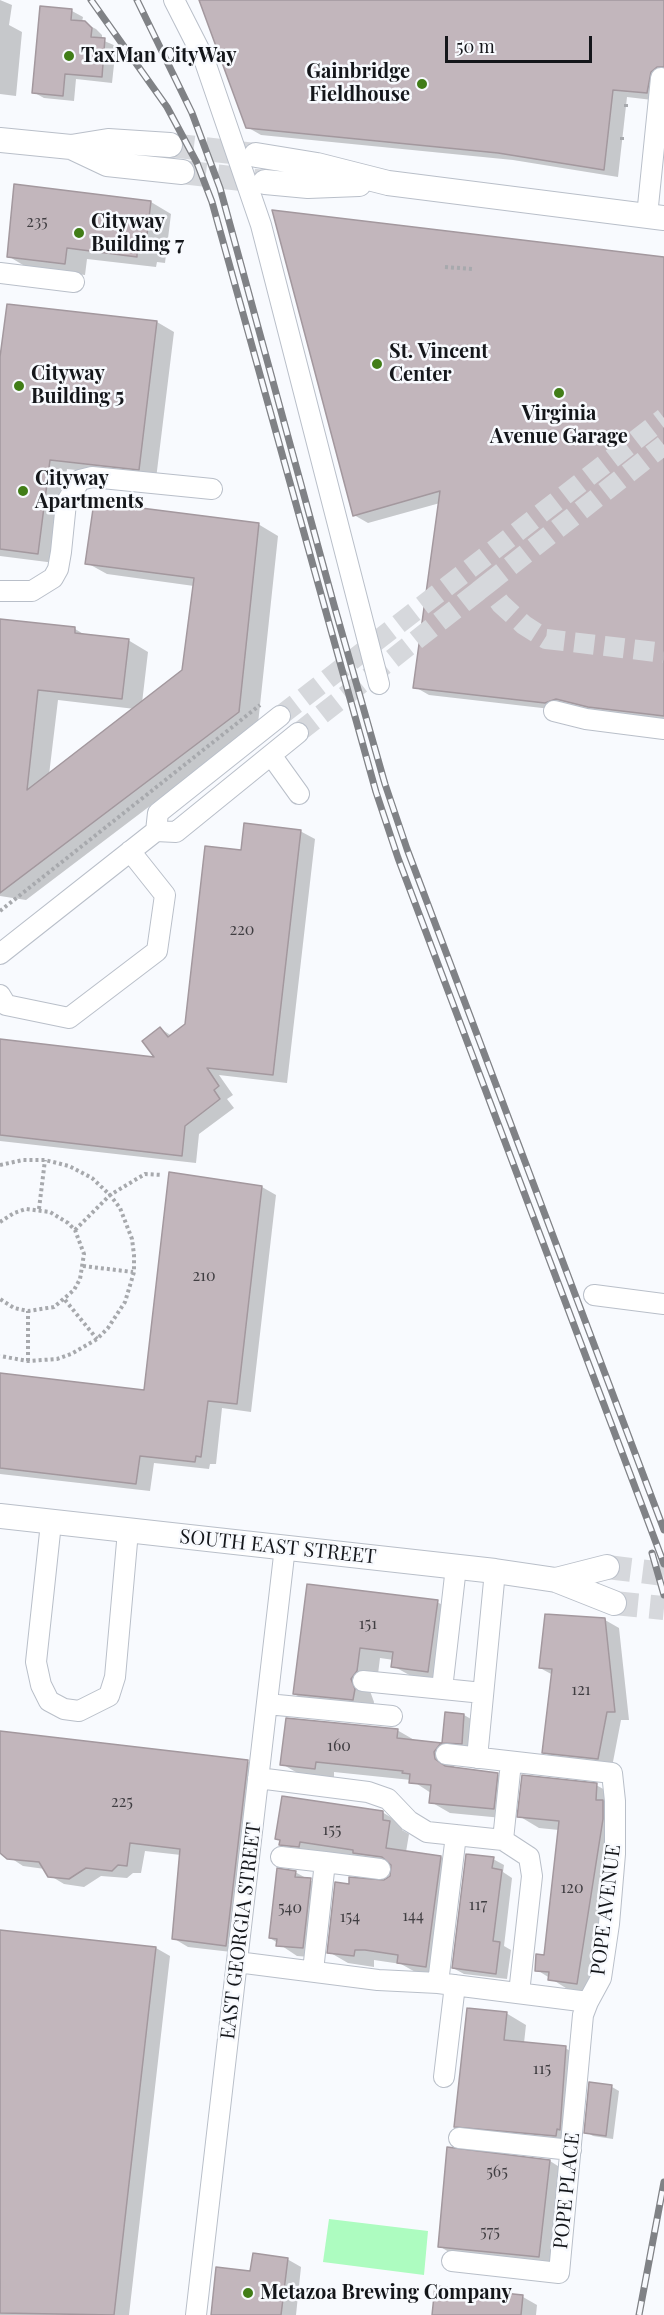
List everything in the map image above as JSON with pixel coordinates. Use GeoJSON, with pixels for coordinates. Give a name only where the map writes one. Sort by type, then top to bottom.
{"type":"FeatureCollection","features":[{"type":"Feature","properties":{"kind":"main road"},"geometry":{"type":"LineString","coordinates":[[0,140],[71,147],[108,141],[170,145]]}},
{"type":"Feature","properties":{"kind":"main road"},"geometry":{"type":"LineString","coordinates":[[71,147],[107,164],[182,172]]}},
{"type":"Feature","properties":{"kind":"main road"},"geometry":{"type":"LineString","coordinates":[[256,155],[388,183],[593,209],[658,221]]}},
{"type":"Feature","properties":{"kind":"main road"},"geometry":{"type":"LineString","coordinates":[[265,182],[308,186],[388,183]]}},
{"type":"Feature","properties":{"kind":"main road","name":"SOUTH EAST STREET"},"geometry":{"type":"LineString","coordinates":[[0,1516],[495,1571],[556,1580],[614,1602]]}},
{"type":"Feature","properties":{"kind":"main road","name":"SOUTH EAST STREET"},"geometry":{"type":"LineString","coordinates":[[556,1580],[607,1567]]}},
{"type":"Feature","properties":{"kind":"street"},"geometry":{"type":"LineString","coordinates":[[174,0],[204,59],[261,225],[379,684]]}},
{"type":"Feature","properties":{"kind":"street"},"geometry":{"type":"LineString","coordinates":[[658,221],[661,78]]}},
{"type":"Feature","properties":{"kind":"street"},"geometry":{"type":"LineString","coordinates":[[0,273],[74,282]]}},
{"type":"Feature","properties":{"kind":"street"},"geometry":{"type":"LineString","coordinates":[[0,591],[32,591],[53,578],[62,552],[66,503],[80,480],[92,477],[212,489]]}},
{"type":"Feature","properties":{"kind":"street"},"geometry":{"type":"LineString","coordinates":[[554,711],[586,719],[664,729]]}},
{"type":"Feature","properties":{"kind":"street"},"geometry":{"type":"LineString","coordinates":[[156,831],[158,813],[280,716]]}},
{"type":"Feature","properties":{"kind":"street"},"geometry":{"type":"LineString","coordinates":[[0,954],[156,831],[176,832],[298,733]]}},
{"type":"Feature","properties":{"kind":"street"},"geometry":{"type":"LineString","coordinates":[[271,755],[298,794]]}},
{"type":"Feature","properties":{"kind":"street"},"geometry":{"type":"LineString","coordinates":[[0,995],[6,1005],[69,1018],[157,951],[165,896],[130,851]]}},
{"type":"Feature","properties":{"kind":"street"},"geometry":{"type":"LineString","coordinates":[[594,1295],[664,1304]]}},
{"type":"Feature","properties":{"kind":"street"},"geometry":{"type":"LineString","coordinates":[[51,1523],[36,1662],[41,1685],[49,1701],[64,1709],[79,1711],[109,1696],[115,1677],[128,1531]]}},
{"type":"Feature","properties":{"kind":"street","name":"EAST GEORGIA STREET"},"geometry":{"type":"LineString","coordinates":[[196,2315],[285,1547]]}},
{"type":"Feature","properties":{"kind":"street"},"geometry":{"type":"LineString","coordinates":[[442,1689],[456,1567]]}},
{"type":"Feature","properties":{"kind":"street"},"geometry":{"type":"LineString","coordinates":[[477,1758],[495,1571]]}},
{"type":"Feature","properties":{"kind":"street"},"geometry":{"type":"LineString","coordinates":[[363,1682],[483,1692]]}},
{"type":"Feature","properties":{"kind":"street"},"geometry":{"type":"LineString","coordinates":[[267,1704],[392,1716]]}},
{"type":"Feature","properties":{"kind":"street","name":"POPE AVENUE"},"geometry":{"type":"LineString","coordinates":[[237,1962],[378,1980],[446,1984],[588,2002],[601,1978],[609,1924],[615,1854],[615,1801],[612,1773],[446,1754]]}},
{"type":"Feature","properties":{"kind":"street"},"geometry":{"type":"LineString","coordinates":[[503,1840],[511,1762]]}},
{"type":"Feature","properties":{"kind":"street"},"geometry":{"type":"LineString","coordinates":[[258,1778],[368,1792],[388,1799],[409,1821],[427,1832],[503,1840],[529,1857],[532,1876],[519,1993]]}},
{"type":"Feature","properties":{"kind":"street"},"geometry":{"type":"LineString","coordinates":[[444,2077],[446,1984],[456,1835]]}},
{"type":"Feature","properties":{"kind":"street"},"geometry":{"type":"LineString","coordinates":[[281,1857],[380,1869]]}},
{"type":"Feature","properties":{"kind":"street"},"geometry":{"type":"LineString","coordinates":[[313,1971],[325,1862]]}},
{"type":"Feature","properties":{"kind":"street","name":"POPE PLACE"},"geometry":{"type":"LineString","coordinates":[[452,2261],[559,2273],[583,2015],[588,2002]]}},
{"type":"Feature","properties":{"kind":"street"},"geometry":{"type":"LineString","coordinates":[[459,2139],[571,2150]]}},
{"type":"Feature","properties":{"kind":"path"},"geometry":{"type":"LineString","coordinates":[[445,267],[473,269]]}},
{"type":"Feature","properties":{"kind":"path"},"geometry":{"type":"LineString","coordinates":[[0,911],[266,701]]}},
{"type":"Feature","properties":{"kind":"path"},"geometry":{"type":"LineString","coordinates":[[0,1165],[23,1160],[45,1160],[81,1171],[110,1195],[120,1208],[132,1239],[134,1272],[118,1316],[97,1339],[84,1348],[57,1359],[27,1362],[0,1356]]}},
{"type":"Feature","properties":{"kind":"path"},"geometry":{"type":"LineString","coordinates":[[39,1209],[45,1160]]}},
{"type":"Feature","properties":{"kind":"path"},"geometry":{"type":"LineString","coordinates":[[75,1230],[110,1195],[145,1174],[162,1175]]}},
{"type":"Feature","properties":{"kind":"path"},"geometry":{"type":"LineString","coordinates":[[0,1299],[14,1308],[28,1311],[41,1311],[65,1300],[80,1279],[84,1254],[75,1230],[59,1216],[39,1209],[14,1213],[1,1219]]}},
{"type":"Feature","properties":{"kind":"path"},"geometry":{"type":"LineString","coordinates":[[83,1266],[134,1272]]}},
{"type":"Feature","properties":{"kind":"path"},"geometry":{"type":"LineString","coordinates":[[65,1300],[97,1339]]}},
{"type":"Feature","properties":{"kind":"path"},"geometry":{"type":"LineString","coordinates":[[27,1362],[28,1311]]}},
{"type":"Feature","properties":{"kind":"green space"},"geometry":{"type":"Polygon","coordinates":[[[329,2219],[428,2231],[424,2275],[323,2262],[329,2219]]]}},
{"type":"Feature","properties":{"kind":"building","name":"Gainbridge Fieldhouse"},"geometry":{"type":"Polygon","coordinates":[[[199,0],[664,0],[664,67],[657,67],[651,72],[647,93],[613,90],[604,170],[498,153],[246,128],[199,0]]]}},
{"type":"Feature","properties":{"kind":"building","name":"TaxMan CityWay"},"geometry":{"type":"Polygon","coordinates":[[[40,6],[72,9],[71,20],[85,21],[92,28],[91,37],[105,38],[102,77],[65,74],[63,96],[32,93],[40,6]]]}},
{"type":"Feature","properties":{"kind":"building","name":"Cityway Building 7"},"geometry":{"type":"Polygon","coordinates":[[[14,184],[151,201],[145,252],[137,251],[137,257],[67,248],[65,264],[7,257],[14,184]]]}},
{"type":"Feature","properties":{"kind":"building","name":"Virginia Avenue Garage"},"geometry":{"type":"Polygon","coordinates":[[[272,210],[664,257],[664,716],[588,707],[556,699],[545,703],[413,688],[440,491],[353,516],[272,210]]]}},
{"type":"Feature","properties":{"kind":"building"},"geometry":{"type":"Polygon","coordinates":[[[7,304],[157,321],[139,470],[50,460],[38,554],[0,549],[0,357],[7,304]]]}},
{"type":"Feature","properties":{"kind":"building"},"geometry":{"type":"Polygon","coordinates":[[[94,502],[259,523],[239,712],[0,893],[0,619],[75,627],[75,633],[129,639],[122,699],[38,690],[27,790],[182,670],[194,578],[85,564],[94,502]]]}},
{"type":"Feature","properties":{"kind":"building"},"geometry":{"type":"Polygon","coordinates":[[[244,823],[301,830],[273,1075],[207,1068],[219,1086],[214,1090],[220,1099],[185,1126],[182,1156],[0,1135],[0,1039],[154,1057],[142,1041],[160,1027],[168,1037],[185,1024],[205,846],[241,850],[244,823]]]}},
{"type":"Feature","properties":{"kind":"building"},"geometry":{"type":"Polygon","coordinates":[[[169,1172],[262,1186],[237,1404],[208,1401],[201,1457],[196,1456],[195,1462],[140,1456],[136,1484],[0,1468],[0,1373],[144,1390],[169,1172]]]}},
{"type":"Feature","properties":{"kind":"building"},"geometry":{"type":"Polygon","coordinates":[[[307,1584],[438,1600],[428,1672],[391,1667],[393,1652],[360,1648],[357,1671],[351,1679],[355,1689],[353,1700],[293,1694],[307,1584]]]}},
{"type":"Feature","properties":{"kind":"building"},"geometry":{"type":"Polygon","coordinates":[[[545,1614],[605,1618],[615,1712],[607,1712],[598,1759],[542,1753],[552,1669],[539,1668],[545,1614]]]}},
{"type":"Feature","properties":{"kind":"building"},"geometry":{"type":"Polygon","coordinates":[[[445,1712],[464,1714],[462,1744],[441,1743],[434,1752],[435,1759],[445,1766],[498,1773],[494,1809],[429,1803],[431,1785],[409,1783],[410,1774],[402,1773],[403,1771],[316,1762],[315,1769],[280,1765],[286,1718],[398,1729],[397,1738],[442,1743],[445,1712]]]}},
{"type":"Feature","properties":{"kind":"building"},"geometry":{"type":"Polygon","coordinates":[[[0,1731],[248,1760],[226,1946],[172,1939],[180,1849],[130,1843],[127,1866],[118,1865],[112,1871],[86,1868],[69,1879],[48,1877],[39,1862],[7,1859],[0,1853],[0,1731]]]}},
{"type":"Feature","properties":{"kind":"building"},"geometry":{"type":"Polygon","coordinates":[[[522,1775],[597,1783],[596,1800],[603,1800],[603,1819],[577,1984],[548,1980],[549,1972],[535,1971],[536,1954],[544,1955],[559,1821],[517,1817],[522,1775]]]}},
{"type":"Feature","properties":{"kind":"building"},"geometry":{"type":"Polygon","coordinates":[[[282,1796],[383,1811],[383,1820],[390,1821],[386,1848],[441,1856],[426,1967],[397,1963],[398,1955],[365,1950],[355,1950],[354,1956],[327,1953],[335,1882],[349,1884],[349,1877],[384,1880],[390,1876],[391,1865],[382,1857],[353,1853],[353,1850],[300,1842],[299,1847],[279,1845],[280,1840],[275,1839],[282,1796]]]}},
{"type":"Feature","properties":{"kind":"building"},"geometry":{"type":"Polygon","coordinates":[[[466,1854],[494,1857],[492,1868],[502,1870],[493,1941],[500,1942],[496,1974],[452,1968],[466,1854]]]}},
{"type":"Feature","properties":{"kind":"building"},"geometry":{"type":"Polygon","coordinates":[[[277,1868],[296,1871],[295,1877],[311,1878],[303,1948],[276,1946],[277,1939],[269,1938],[277,1868]]]}},
{"type":"Feature","properties":{"kind":"building"},"geometry":{"type":"Polygon","coordinates":[[[0,1930],[156,1947],[114,2315],[0,2313],[0,1930]]]}},
{"type":"Feature","properties":{"kind":"building"},"geometry":{"type":"Polygon","coordinates":[[[467,2008],[507,2012],[504,2040],[566,2046],[560,2130],[557,2129],[556,2136],[454,2127],[467,2008]]]}},
{"type":"Feature","properties":{"kind":"building"},"geometry":{"type":"Polygon","coordinates":[[[589,2082],[612,2085],[606,2136],[584,2133],[589,2082]]]}},
{"type":"Feature","properties":{"kind":"building"},"geometry":{"type":"Polygon","coordinates":[[[447,2147],[550,2160],[539,2257],[438,2247],[447,2147]]]}},
{"type":"Feature","properties":{"kind":"building","name":"Metazoa Brewing Company"},"geometry":{"type":"Polygon","coordinates":[[[253,2253],[288,2258],[281,2315],[211,2315],[216,2267],[250,2271],[253,2253]]]}},
{"type":"Feature","properties":{"kind":"building"},"geometry":{"type":"Polygon","coordinates":[[[435,2286],[523,2295],[521,2315],[432,2315],[435,2286]]]}},
{"type":"Feature","properties":{"kind":"tunnel"},"geometry":{"type":"LineString","coordinates":[[170,145],[256,155]]}},
{"type":"Feature","properties":{"kind":"tunnel"},"geometry":{"type":"LineString","coordinates":[[182,172],[265,182]]}},
{"type":"Feature","properties":{"kind":"tunnel"},"geometry":{"type":"LineString","coordinates":[[280,716],[664,418]]}},
{"type":"Feature","properties":{"kind":"tunnel"},"geometry":{"type":"LineString","coordinates":[[298,733],[664,445]]}},
{"type":"Feature","properties":{"kind":"tunnel"},"geometry":{"type":"LineString","coordinates":[[480,577],[501,604],[524,625],[546,639],[664,653]]}},
{"type":"Feature","properties":{"kind":"tunnel"},"geometry":{"type":"LineString","coordinates":[[607,1567],[664,1574]]}},
{"type":"Feature","properties":{"kind":"tunnel"},"geometry":{"type":"LineString","coordinates":[[614,1603],[664,1608]]}},
{"type":"Feature","properties":{"kind":"railway"},"geometry":{"type":"LineString","coordinates":[[91,0],[167,107],[197,163],[212,202],[376,792],[398,858],[664,1564]]}},
{"type":"Feature","properties":{"kind":"railway"},"geometry":{"type":"LineString","coordinates":[[137,0],[192,113],[220,188],[334,605],[385,784],[407,849],[664,1530]]}},
{"type":"Feature","properties":{"kind":"railway"},"geometry":{"type":"LineString","coordinates":[[652,1553],[664,1595]]}},
{"type":"Feature","properties":{"kind":"railway"},"geometry":{"type":"LineString","coordinates":[[639,2315],[664,2182]]}},
{"type":"Feature","properties":{"kind":"place","name":"TaxMan CityWay"},"geometry":{"type":"Point","coordinates":[69,56]}},
{"type":"Feature","properties":{"kind":"place","name":"Gainbridge Fieldhouse"},"geometry":{"type":"Point","coordinates":[422,84]}},
{"type":"Feature","properties":{"kind":"place","name":"Cityway Building 7"},"geometry":{"type":"Point","coordinates":[79,233]}},
{"type":"Feature","properties":{"kind":"place","name":"St. Vincent Center"},"geometry":{"type":"Point","coordinates":[377,364]}},
{"type":"Feature","properties":{"kind":"place","name":"Cityway Building 5"},"geometry":{"type":"Point","coordinates":[19,386]}},
{"type":"Feature","properties":{"kind":"place","name":"Virginia Avenue Garage"},"geometry":{"type":"Point","coordinates":[559,393]}},
{"type":"Feature","properties":{"kind":"place","name":"Cityway Apartments"},"geometry":{"type":"Point","coordinates":[23,491]}},
{"type":"Feature","properties":{"kind":"place","name":"Metazoa Brewing Company"},"geometry":{"type":"Point","coordinates":[248,2293]}}]}
